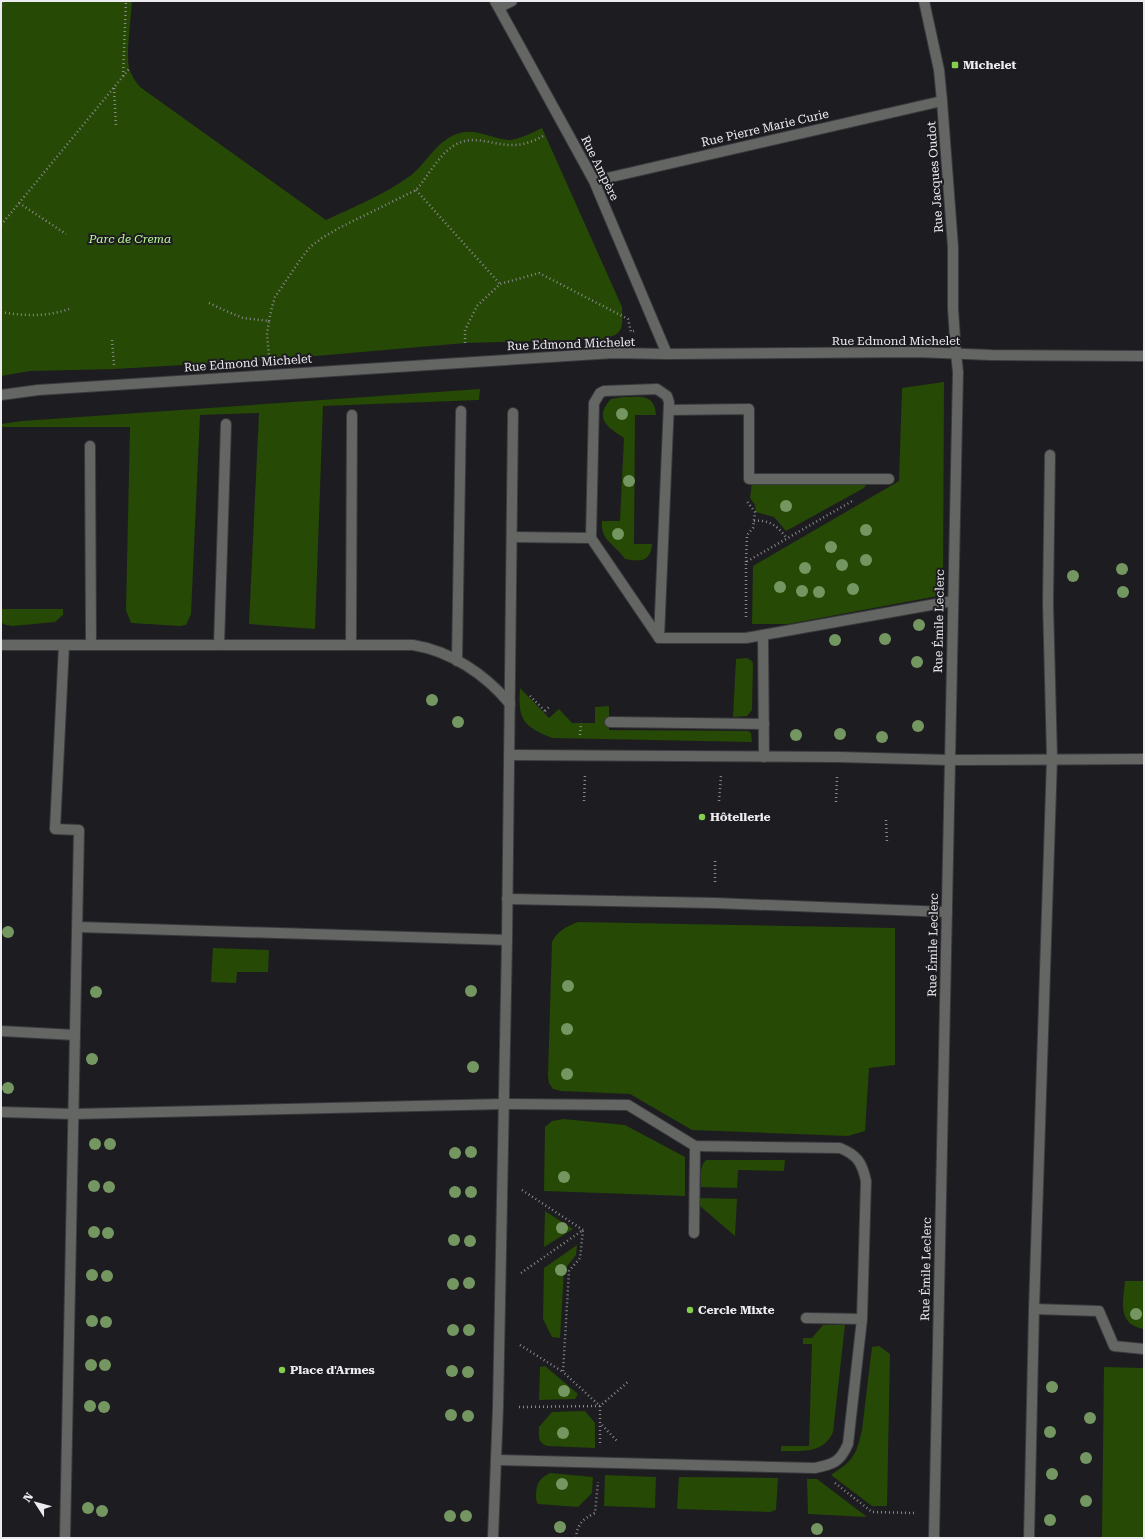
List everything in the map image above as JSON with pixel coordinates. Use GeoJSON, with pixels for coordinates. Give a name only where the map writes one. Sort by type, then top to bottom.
{"type":"FeatureCollection","features":[{"type":"Feature","properties":{"kind":"street"},"geometry":{"type":"LineString","coordinates":[[497,4],[512,1]]}},
{"type":"Feature","properties":{"kind":"street","name":"Rue Jacques Oudot"},"geometry":{"type":"LineString","coordinates":[[924,1],[939,70],[942,101],[953,246],[953,309],[956,353]]}},
{"type":"Feature","properties":{"kind":"street","name":"Rue Ampère"},"geometry":{"type":"LineString","coordinates":[[497,4],[594,181],[667,354]]}},
{"type":"Feature","properties":{"kind":"street","name":"Rue Pierre Marie Curie"},"geometry":{"type":"LineString","coordinates":[[594,181],[942,101]]}},
{"type":"Feature","properties":{"kind":"street","name":"Rue Edmond Michelet"},"geometry":{"type":"LineString","coordinates":[[1,395],[38,390],[614,353],[956,353],[991,355],[1144,356]]}},
{"type":"Feature","properties":{"kind":"street","name":"Rue Émile Leclerc"},"geometry":{"type":"LineString","coordinates":[[934,1538],[958,372],[956,353]]}},
{"type":"Feature","properties":{"kind":"street"},"geometry":{"type":"LineString","coordinates":[[657,389],[667,396],[669,402],[659,638],[591,538],[594,408],[597,398],[600,393],[604,391],[657,389]]}},
{"type":"Feature","properties":{"kind":"street"},"geometry":{"type":"LineString","coordinates":[[669,410],[748,409],[749,479],[889,479]]}},
{"type":"Feature","properties":{"kind":"street"},"geometry":{"type":"LineString","coordinates":[[458,661],[462,411]]}},
{"type":"Feature","properties":{"kind":"street"},"geometry":{"type":"LineString","coordinates":[[493,1538],[498,1407],[507,940],[513,413]]}},
{"type":"Feature","properties":{"kind":"street"},"geometry":{"type":"LineString","coordinates":[[352,415],[352,645]]}},
{"type":"Feature","properties":{"kind":"street"},"geometry":{"type":"LineString","coordinates":[[218,645],[226,424]]}},
{"type":"Feature","properties":{"kind":"street"},"geometry":{"type":"LineString","coordinates":[[90,446],[91,645]]}},
{"type":"Feature","properties":{"kind":"street"},"geometry":{"type":"LineString","coordinates":[[1029,1538],[1034,1309],[1052,758],[1048,604],[1050,455]]}},
{"type":"Feature","properties":{"kind":"street"},"geometry":{"type":"LineString","coordinates":[[512,537],[591,538]]}},
{"type":"Feature","properties":{"kind":"street"},"geometry":{"type":"LineString","coordinates":[[659,638],[746,638],[953,601]]}},
{"type":"Feature","properties":{"kind":"street"},"geometry":{"type":"LineString","coordinates":[[763,635],[764,757]]}},
{"type":"Feature","properties":{"kind":"street"},"geometry":{"type":"LineString","coordinates":[[1,644],[413,645],[428,647],[458,661],[487,680],[510,704]]}},
{"type":"Feature","properties":{"kind":"street"},"geometry":{"type":"LineString","coordinates":[[64,645],[55,829],[79,830],[65,1538]]}},
{"type":"Feature","properties":{"kind":"street"},"geometry":{"type":"LineString","coordinates":[[610,722],[764,724]]}},
{"type":"Feature","properties":{"kind":"street"},"geometry":{"type":"LineString","coordinates":[[509,754],[950,760],[1052,758],[1144,759]]}},
{"type":"Feature","properties":{"kind":"street"},"geometry":{"type":"LineString","coordinates":[[507,899],[715,903],[947,912]]}},
{"type":"Feature","properties":{"kind":"street"},"geometry":{"type":"LineString","coordinates":[[78,927],[507,940]]}},
{"type":"Feature","properties":{"kind":"street"},"geometry":{"type":"LineString","coordinates":[[1,1032],[76,1035]]}},
{"type":"Feature","properties":{"kind":"street"},"geometry":{"type":"LineString","coordinates":[[1,1112],[74,1114],[504,1104],[628,1105],[695,1146],[840,1148],[852,1153],[860,1162],[866,1180],[862,1319],[848,1444],[843,1455],[837,1461],[816,1468],[496,1460]]}},
{"type":"Feature","properties":{"kind":"street"},"geometry":{"type":"LineString","coordinates":[[694,1233],[695,1146]]}},
{"type":"Feature","properties":{"kind":"street"},"geometry":{"type":"LineString","coordinates":[[1034,1309],[1099,1311],[1114,1346],[1144,1349]]}},
{"type":"Feature","properties":{"kind":"street"},"geometry":{"type":"LineString","coordinates":[[806,1318],[862,1319]]}},
{"type":"Feature","properties":{"kind":"path"},"geometry":{"type":"LineString","coordinates":[[1,6],[3,1]]}},
{"type":"Feature","properties":{"kind":"path"},"geometry":{"type":"LineString","coordinates":[[123,77],[126,1]]}},
{"type":"Feature","properties":{"kind":"path"},"geometry":{"type":"LineString","coordinates":[[1,224],[129,69]]}},
{"type":"Feature","properties":{"kind":"path"},"geometry":{"type":"LineString","coordinates":[[114,87],[116,128]]}},
{"type":"Feature","properties":{"kind":"path"},"geometry":{"type":"LineString","coordinates":[[270,360],[267,347],[272,307],[275,297],[284,282],[310,247],[339,228],[416,190],[426,180],[439,159],[459,142],[472,141],[515,145],[536,140],[550,132]]}},
{"type":"Feature","properties":{"kind":"path"},"geometry":{"type":"LineString","coordinates":[[416,190],[500,284]]}},
{"type":"Feature","properties":{"kind":"path"},"geometry":{"type":"LineString","coordinates":[[19,203],[66,234]]}},
{"type":"Feature","properties":{"kind":"path"},"geometry":{"type":"LineString","coordinates":[[464,330],[477,306],[500,284],[539,273],[628,319],[631,332],[657,330]]}},
{"type":"Feature","properties":{"kind":"path"},"geometry":{"type":"LineString","coordinates":[[209,303],[243,318],[270,321]]}},
{"type":"Feature","properties":{"kind":"path"},"geometry":{"type":"LineString","coordinates":[[1,312],[38,315],[55,314],[69,310]]}},
{"type":"Feature","properties":{"kind":"path"},"geometry":{"type":"LineString","coordinates":[[112,340],[115,369]]}},
{"type":"Feature","properties":{"kind":"path"},"geometry":{"type":"LineString","coordinates":[[746,638],[747,535],[753,528],[754,521],[754,512],[746,500],[749,479]]}},
{"type":"Feature","properties":{"kind":"path"},"geometry":{"type":"LineString","coordinates":[[746,562],[855,499]]}},
{"type":"Feature","properties":{"kind":"path"},"geometry":{"type":"LineString","coordinates":[[754,521],[762,520],[769,522],[783,532],[787,539]]}},
{"type":"Feature","properties":{"kind":"path"},"geometry":{"type":"LineString","coordinates":[[545,711],[550,706]]}},
{"type":"Feature","properties":{"kind":"path"},"geometry":{"type":"LineString","coordinates":[[584,801],[585,780]]}},
{"type":"Feature","properties":{"kind":"path"},"geometry":{"type":"LineString","coordinates":[[719,801],[721,780]]}},
{"type":"Feature","properties":{"kind":"path"},"geometry":{"type":"LineString","coordinates":[[836,802],[837,784]]}},
{"type":"Feature","properties":{"kind":"path"},"geometry":{"type":"LineString","coordinates":[[886,820],[885,832],[887,843]]}},
{"type":"Feature","properties":{"kind":"path"},"geometry":{"type":"LineString","coordinates":[[715,860],[715,878]]}},
{"type":"Feature","properties":{"kind":"path"},"geometry":{"type":"LineString","coordinates":[[502,1178],[583,1230]]}},
{"type":"Feature","properties":{"kind":"path"},"geometry":{"type":"LineString","coordinates":[[500,1287],[583,1230]]}},
{"type":"Feature","properties":{"kind":"path"},"geometry":{"type":"LineString","coordinates":[[563,1372],[569,1271],[580,1258],[583,1230]]}},
{"type":"Feature","properties":{"kind":"path"},"geometry":{"type":"LineString","coordinates":[[499,1331],[563,1372],[600,1406],[601,1425]]}},
{"type":"Feature","properties":{"kind":"path"},"geometry":{"type":"LineString","coordinates":[[498,1407],[600,1406],[629,1381]]}},
{"type":"Feature","properties":{"kind":"path"},"geometry":{"type":"LineString","coordinates":[[816,1468],[872,1512],[934,1513]]}},
{"type":"Feature","properties":{"kind":"green space","name":"Parc de Crema"},"geometry":{"type":"Polygon","coordinates":[[[1,1],[132,1],[128,61],[131,73],[140,87],[326,220],[369,200],[400,183],[416,171],[445,140],[452,136],[460,133],[473,132],[511,140],[542,128],[622,307],[622,326],[620,330],[614,336],[600,339],[465,343],[270,360],[115,369],[30,371],[1,376],[1,1]]]}},
{"type":"Feature","properties":{"kind":"green space"},"geometry":{"type":"Polygon","coordinates":[[[944,382],[943,595],[788,624],[752,624],[753,566],[899,481],[902,388],[944,382]]]}},
{"type":"Feature","properties":{"kind":"green space"},"geometry":{"type":"Polygon","coordinates":[[[480,389],[479,400],[323,406],[315,629],[249,624],[259,413],[200,415],[191,614],[186,625],[180,626],[131,623],[126,610],[130,427],[1,427],[1,424],[22,421],[480,389]]]}},
{"type":"Feature","properties":{"kind":"green space"},"geometry":{"type":"Polygon","coordinates":[[[640,397],[649,400],[653,403],[656,415],[635,415],[634,544],[652,544],[651,550],[647,557],[640,560],[625,559],[606,538],[602,528],[602,521],[620,521],[624,438],[608,426],[603,417],[603,412],[611,399],[640,397]]]}},
{"type":"Feature","properties":{"kind":"green space"},"geometry":{"type":"Polygon","coordinates":[[[752,482],[863,483],[866,485],[864,488],[786,531],[774,517],[756,512],[755,505],[750,498],[752,482]]]}},
{"type":"Feature","properties":{"kind":"green space"},"geometry":{"type":"Polygon","coordinates":[[[2,609],[63,609],[63,615],[55,622],[13,626],[2,623],[2,609]]]}},
{"type":"Feature","properties":{"kind":"green space"},"geometry":{"type":"Polygon","coordinates":[[[747,658],[752,661],[753,664],[752,710],[747,716],[733,717],[736,659],[747,658]]]}},
{"type":"Feature","properties":{"kind":"green space"},"geometry":{"type":"Polygon","coordinates":[[[520,688],[549,718],[559,709],[572,723],[595,723],[595,707],[609,706],[609,730],[748,731],[751,733],[752,742],[552,738],[534,729],[524,720],[520,707],[520,688]]]}},
{"type":"Feature","properties":{"kind":"green space"},"geometry":{"type":"Polygon","coordinates":[[[578,922],[895,928],[895,1065],[869,1068],[865,1131],[848,1136],[692,1130],[630,1094],[561,1091],[553,1089],[549,1083],[548,1076],[552,942],[554,938],[566,927],[578,922]]]}},
{"type":"Feature","properties":{"kind":"green space"},"geometry":{"type":"Polygon","coordinates":[[[213,948],[269,950],[268,972],[237,972],[236,983],[211,982],[213,948]]]}},
{"type":"Feature","properties":{"kind":"green space"},"geometry":{"type":"Polygon","coordinates":[[[563,1119],[625,1125],[685,1157],[685,1196],[544,1191],[545,1127],[552,1121],[563,1119]]]}},
{"type":"Feature","properties":{"kind":"green space"},"geometry":{"type":"Polygon","coordinates":[[[706,1160],[785,1160],[784,1171],[738,1170],[737,1188],[701,1187],[701,1169],[706,1160]]]}},
{"type":"Feature","properties":{"kind":"green space"},"geometry":{"type":"Polygon","coordinates":[[[700,1198],[737,1199],[735,1236],[700,1206],[700,1198]]]}},
{"type":"Feature","properties":{"kind":"green space"},"geometry":{"type":"Polygon","coordinates":[[[545,1211],[573,1229],[544,1247],[545,1211]]]}},
{"type":"Feature","properties":{"kind":"green space"},"geometry":{"type":"Polygon","coordinates":[[[577,1245],[576,1255],[564,1270],[560,1338],[552,1337],[543,1319],[544,1268],[577,1245]]]}},
{"type":"Feature","properties":{"kind":"green space"},"geometry":{"type":"Polygon","coordinates":[[[1125,1281],[1144,1281],[1144,1329],[1135,1327],[1129,1323],[1126,1317],[1123,1304],[1125,1281]]]}},
{"type":"Feature","properties":{"kind":"green space"},"geometry":{"type":"Polygon","coordinates":[[[823,1325],[845,1325],[833,1432],[829,1439],[818,1448],[803,1451],[781,1451],[781,1446],[809,1446],[812,1344],[803,1344],[803,1338],[812,1338],[823,1325]]]}},
{"type":"Feature","properties":{"kind":"green space"},"geometry":{"type":"Polygon","coordinates":[[[879,1346],[890,1354],[887,1506],[872,1506],[831,1475],[845,1465],[856,1451],[862,1430],[872,1347],[879,1346]]]}},
{"type":"Feature","properties":{"kind":"green space"},"geometry":{"type":"Polygon","coordinates":[[[545,1366],[578,1394],[575,1399],[539,1400],[540,1367],[545,1366]]]}},
{"type":"Feature","properties":{"kind":"green space"},"geometry":{"type":"Polygon","coordinates":[[[1104,1367],[1144,1368],[1144,1538],[1102,1538],[1104,1367]]]}},
{"type":"Feature","properties":{"kind":"green space"},"geometry":{"type":"Polygon","coordinates":[[[585,1411],[595,1423],[595,1448],[548,1446],[544,1445],[540,1441],[539,1427],[552,1412],[585,1411]]]}},
{"type":"Feature","properties":{"kind":"green space"},"geometry":{"type":"Polygon","coordinates":[[[550,1473],[593,1477],[592,1493],[578,1507],[538,1504],[536,1501],[536,1491],[538,1484],[541,1479],[550,1473]]]}},
{"type":"Feature","properties":{"kind":"green space"},"geometry":{"type":"Polygon","coordinates":[[[605,1475],[656,1477],[655,1508],[604,1506],[605,1475]]]}},
{"type":"Feature","properties":{"kind":"green space"},"geometry":{"type":"Polygon","coordinates":[[[679,1477],[778,1478],[776,1510],[770,1512],[677,1509],[679,1477]]]}},
{"type":"Feature","properties":{"kind":"green space"},"geometry":{"type":"Polygon","coordinates":[[[807,1479],[817,1479],[867,1517],[808,1514],[807,1479]]]}},
{"type":"Feature","properties":{"kind":"place","name":"Michelet"},"geometry":{"type":"Point","coordinates":[955,65]}},
{"type":"Feature","properties":{"kind":"place","name":"Hôtellerie"},"geometry":{"type":"Point","coordinates":[702,817]}},
{"type":"Feature","properties":{"kind":"place","name":"Cercle Mixte"},"geometry":{"type":"Point","coordinates":[690,1310]}},
{"type":"Feature","properties":{"kind":"place","name":"Place d'Armes"},"geometry":{"type":"Point","coordinates":[282,1370]}}]}
